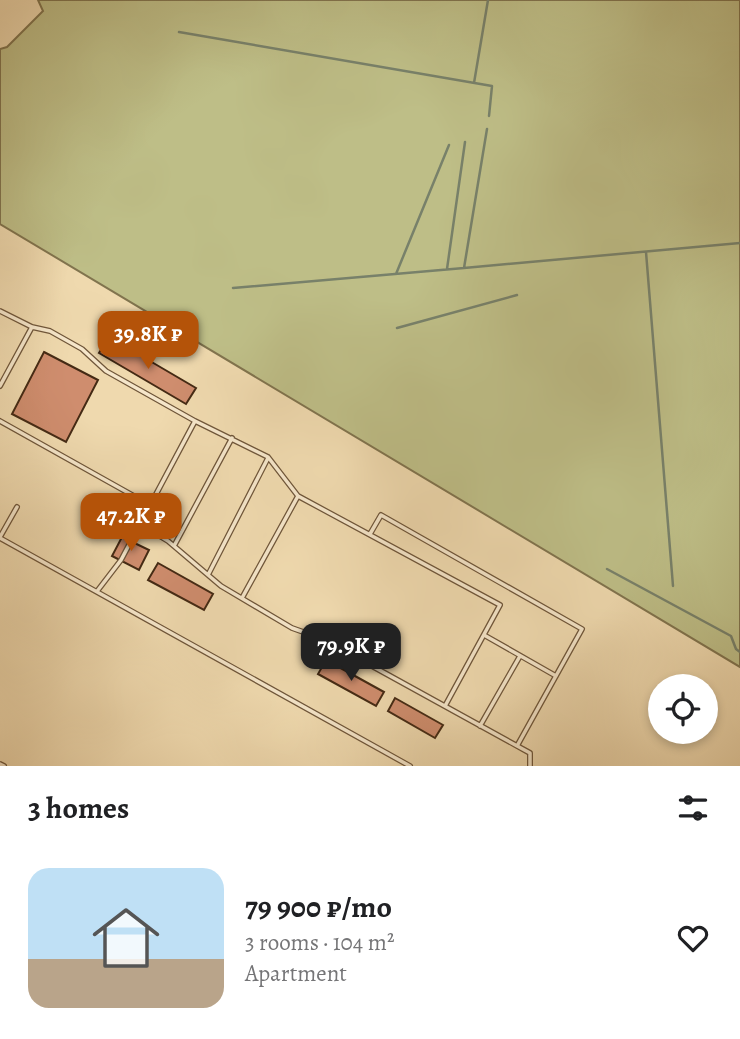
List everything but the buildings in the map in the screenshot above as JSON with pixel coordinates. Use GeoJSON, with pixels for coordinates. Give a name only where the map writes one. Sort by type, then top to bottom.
{"type":"FeatureCollection","features":[{"type":"Feature","properties":{"kind":"lane"},"geometry":{"type":"LineString","coordinates":[[0,311],[32,327],[50,331],[82,349],[106,371],[195,421],[268,457],[298,496],[500,605],[445,706]]}},
{"type":"Feature","properties":{"kind":"lane"},"geometry":{"type":"LineString","coordinates":[[0,386],[32,327]]}},
{"type":"Feature","properties":{"kind":"lane"},"geometry":{"type":"LineString","coordinates":[[0,421],[150,505]]}},
{"type":"Feature","properties":{"kind":"lane"},"geometry":{"type":"LineString","coordinates":[[98,591],[121,560],[195,421]]}},
{"type":"Feature","properties":{"kind":"lane"},"geometry":{"type":"LineString","coordinates":[[174,546],[232,438]]}},
{"type":"Feature","properties":{"kind":"lane"},"geometry":{"type":"LineString","coordinates":[[208,575],[268,457]]}},
{"type":"Feature","properties":{"kind":"lane"},"geometry":{"type":"LineString","coordinates":[[242,598],[298,496]]}},
{"type":"Feature","properties":{"kind":"lane"},"geometry":{"type":"LineString","coordinates":[[17,508],[0,538],[411,766]]}},
{"type":"Feature","properties":{"kind":"lane"},"geometry":{"type":"LineString","coordinates":[[370,534],[381,515],[582,629],[517,746]]}},
{"type":"Feature","properties":{"kind":"lane"},"geometry":{"type":"LineString","coordinates":[[140,524],[174,546],[208,575],[292,628],[323,639],[530,753],[530,766]]}},
{"type":"Feature","properties":{"kind":"lane"},"geometry":{"type":"LineString","coordinates":[[484,635],[556,676]]}},
{"type":"Feature","properties":{"kind":"lane"},"geometry":{"type":"LineString","coordinates":[[480,726],[520,656]]}},
{"type":"Feature","properties":{"kind":"green space"},"geometry":{"type":"Polygon","coordinates":[[[38,0],[740,0],[740,667],[0,224],[0,49],[7,47],[43,11],[38,0]]]}},
{"type":"Feature","properties":{"kind":"waterway"},"geometry":{"type":"LineString","coordinates":[[474,83],[488,0]]}},
{"type":"Feature","properties":{"kind":"waterway"},"geometry":{"type":"LineString","coordinates":[[179,32],[492,86],[489,116]]}},
{"type":"Feature","properties":{"kind":"waterway"},"geometry":{"type":"LineString","coordinates":[[487,129],[464,268],[740,243]]}},
{"type":"Feature","properties":{"kind":"waterway"},"geometry":{"type":"LineString","coordinates":[[447,269],[465,142]]}},
{"type":"Feature","properties":{"kind":"waterway"},"geometry":{"type":"LineString","coordinates":[[396,274],[449,145]]}},
{"type":"Feature","properties":{"kind":"waterway"},"geometry":{"type":"LineString","coordinates":[[646,252],[673,586]]}},
{"type":"Feature","properties":{"kind":"waterway"},"geometry":{"type":"LineString","coordinates":[[233,288],[464,268]]}},
{"type":"Feature","properties":{"kind":"waterway"},"geometry":{"type":"LineString","coordinates":[[397,328],[517,295]]}},
{"type":"Feature","properties":{"kind":"waterway"},"geometry":{"type":"LineString","coordinates":[[607,569],[731,636],[740,652]]}}]}
